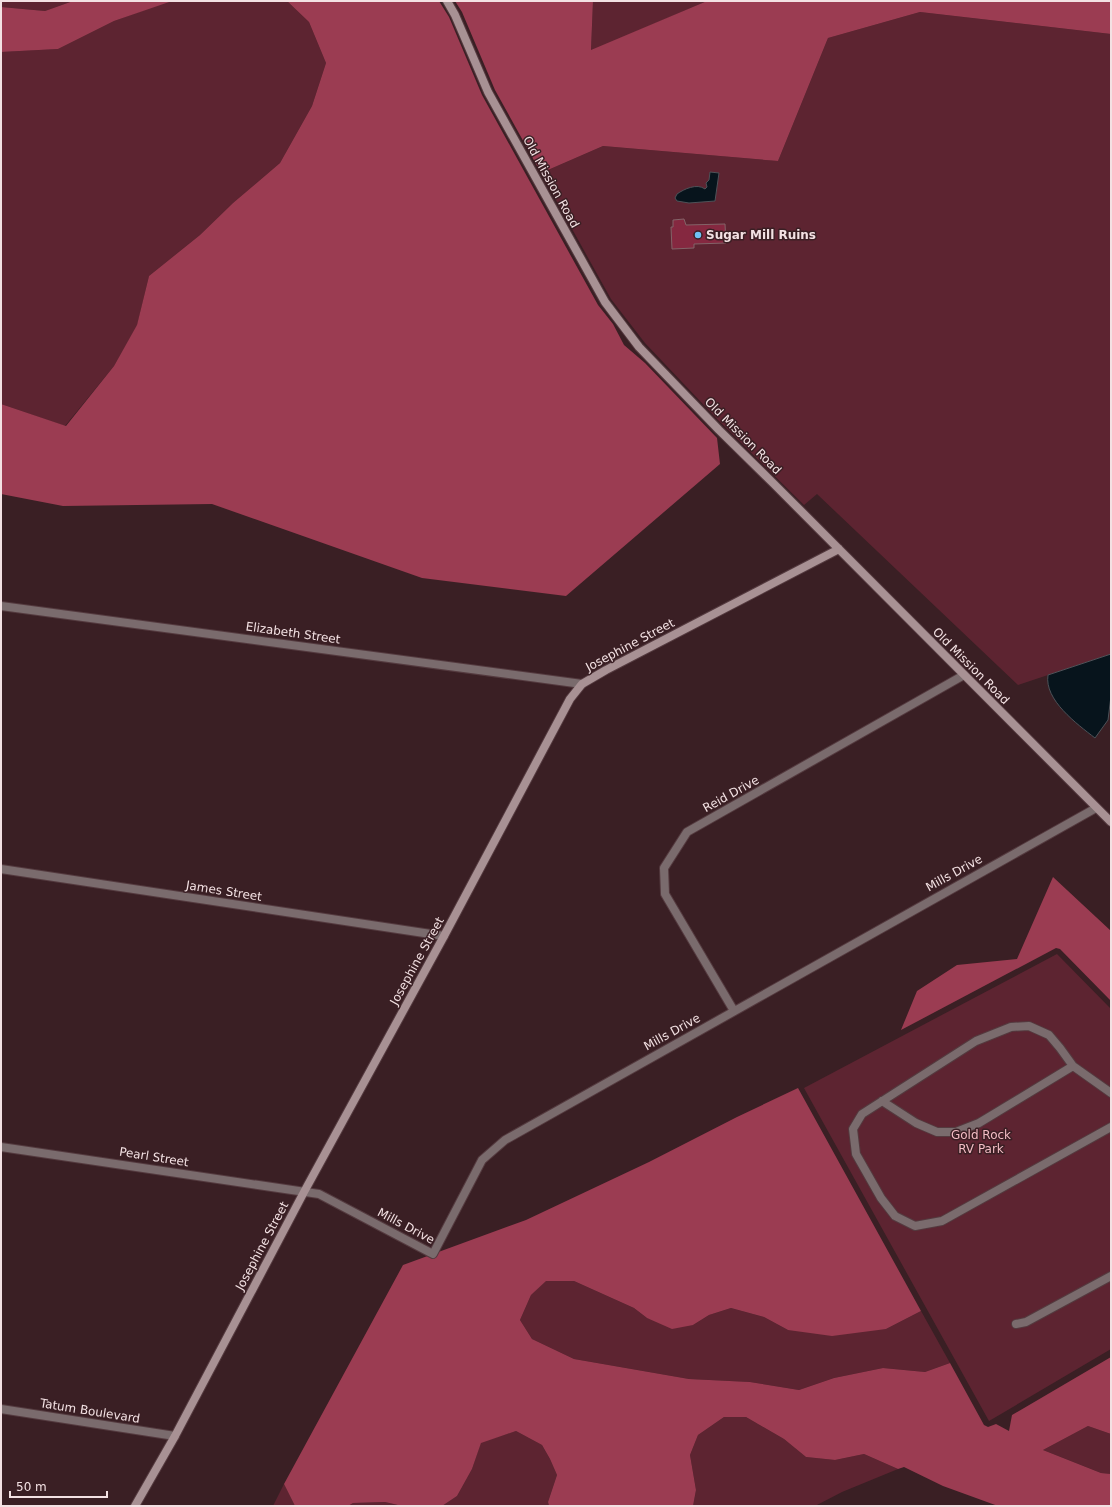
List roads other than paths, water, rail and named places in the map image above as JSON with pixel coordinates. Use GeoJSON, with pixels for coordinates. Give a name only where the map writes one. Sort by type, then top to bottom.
{"type":"FeatureCollection","features":[{"type":"Feature","properties":{"kind":"street","name":"Old Mission Road"},"geometry":{"type":"LineString","coordinates":[[447,1],[455,15],[488,92],[605,302],[639,347],[719,430],[1111,822]]}},
{"type":"Feature","properties":{"kind":"street","name":"Josephine Street"},"geometry":{"type":"LineString","coordinates":[[135,1506],[175,1436],[304,1192],[444,936],[570,699],[582,684],[614,666],[838,549]]}},
{"type":"Feature","properties":{"kind":"street","name":"Elizabeth Street"},"geometry":{"type":"LineString","coordinates":[[1,606],[582,684]]}},
{"type":"Feature","properties":{"kind":"street","name":"Reid Drive"},"geometry":{"type":"LineString","coordinates":[[734,1011],[665,894],[664,868],[687,832],[964,675]]}},
{"type":"Feature","properties":{"kind":"street","name":"Mills Drive"},"geometry":{"type":"LineString","coordinates":[[304,1192],[319,1194],[433,1254],[482,1160],[505,1140],[1096,808]]}},
{"type":"Feature","properties":{"kind":"street","name":"James Street"},"geometry":{"type":"LineString","coordinates":[[1,870],[444,936]]}},
{"type":"Feature","properties":{"kind":"street"},"geometry":{"type":"LineString","coordinates":[[1111,1093],[1073,1066],[1050,1036],[1029,1026],[1011,1027],[976,1041],[882,1101],[862,1114],[853,1128],[856,1154],[881,1198],[895,1216],[914,1226],[942,1221],[1111,1126]]}},
{"type":"Feature","properties":{"kind":"street"},"geometry":{"type":"LineString","coordinates":[[882,1101],[916,1123],[937,1132],[956,1132],[979,1123],[1073,1066]]}},
{"type":"Feature","properties":{"kind":"street","name":"Pearl Street"},"geometry":{"type":"LineString","coordinates":[[1,1147],[304,1192]]}},
{"type":"Feature","properties":{"kind":"street"},"geometry":{"type":"LineString","coordinates":[[1016,1324],[1026,1322],[1111,1276]]}},
{"type":"Feature","properties":{"kind":"street","name":"Tatum Boulevard"},"geometry":{"type":"LineString","coordinates":[[1,1409],[175,1436]]}},
{"type":"Feature","properties":{"kind":"place","name":"Sugar Mill Ruins"},"geometry":{"type":"Point","coordinates":[698,235]}},
{"type":"Feature","properties":{"kind":"park label","name":"Gold Rock RV Park"},"geometry":{"type":"Point","coordinates":[981,1142]}}]}
